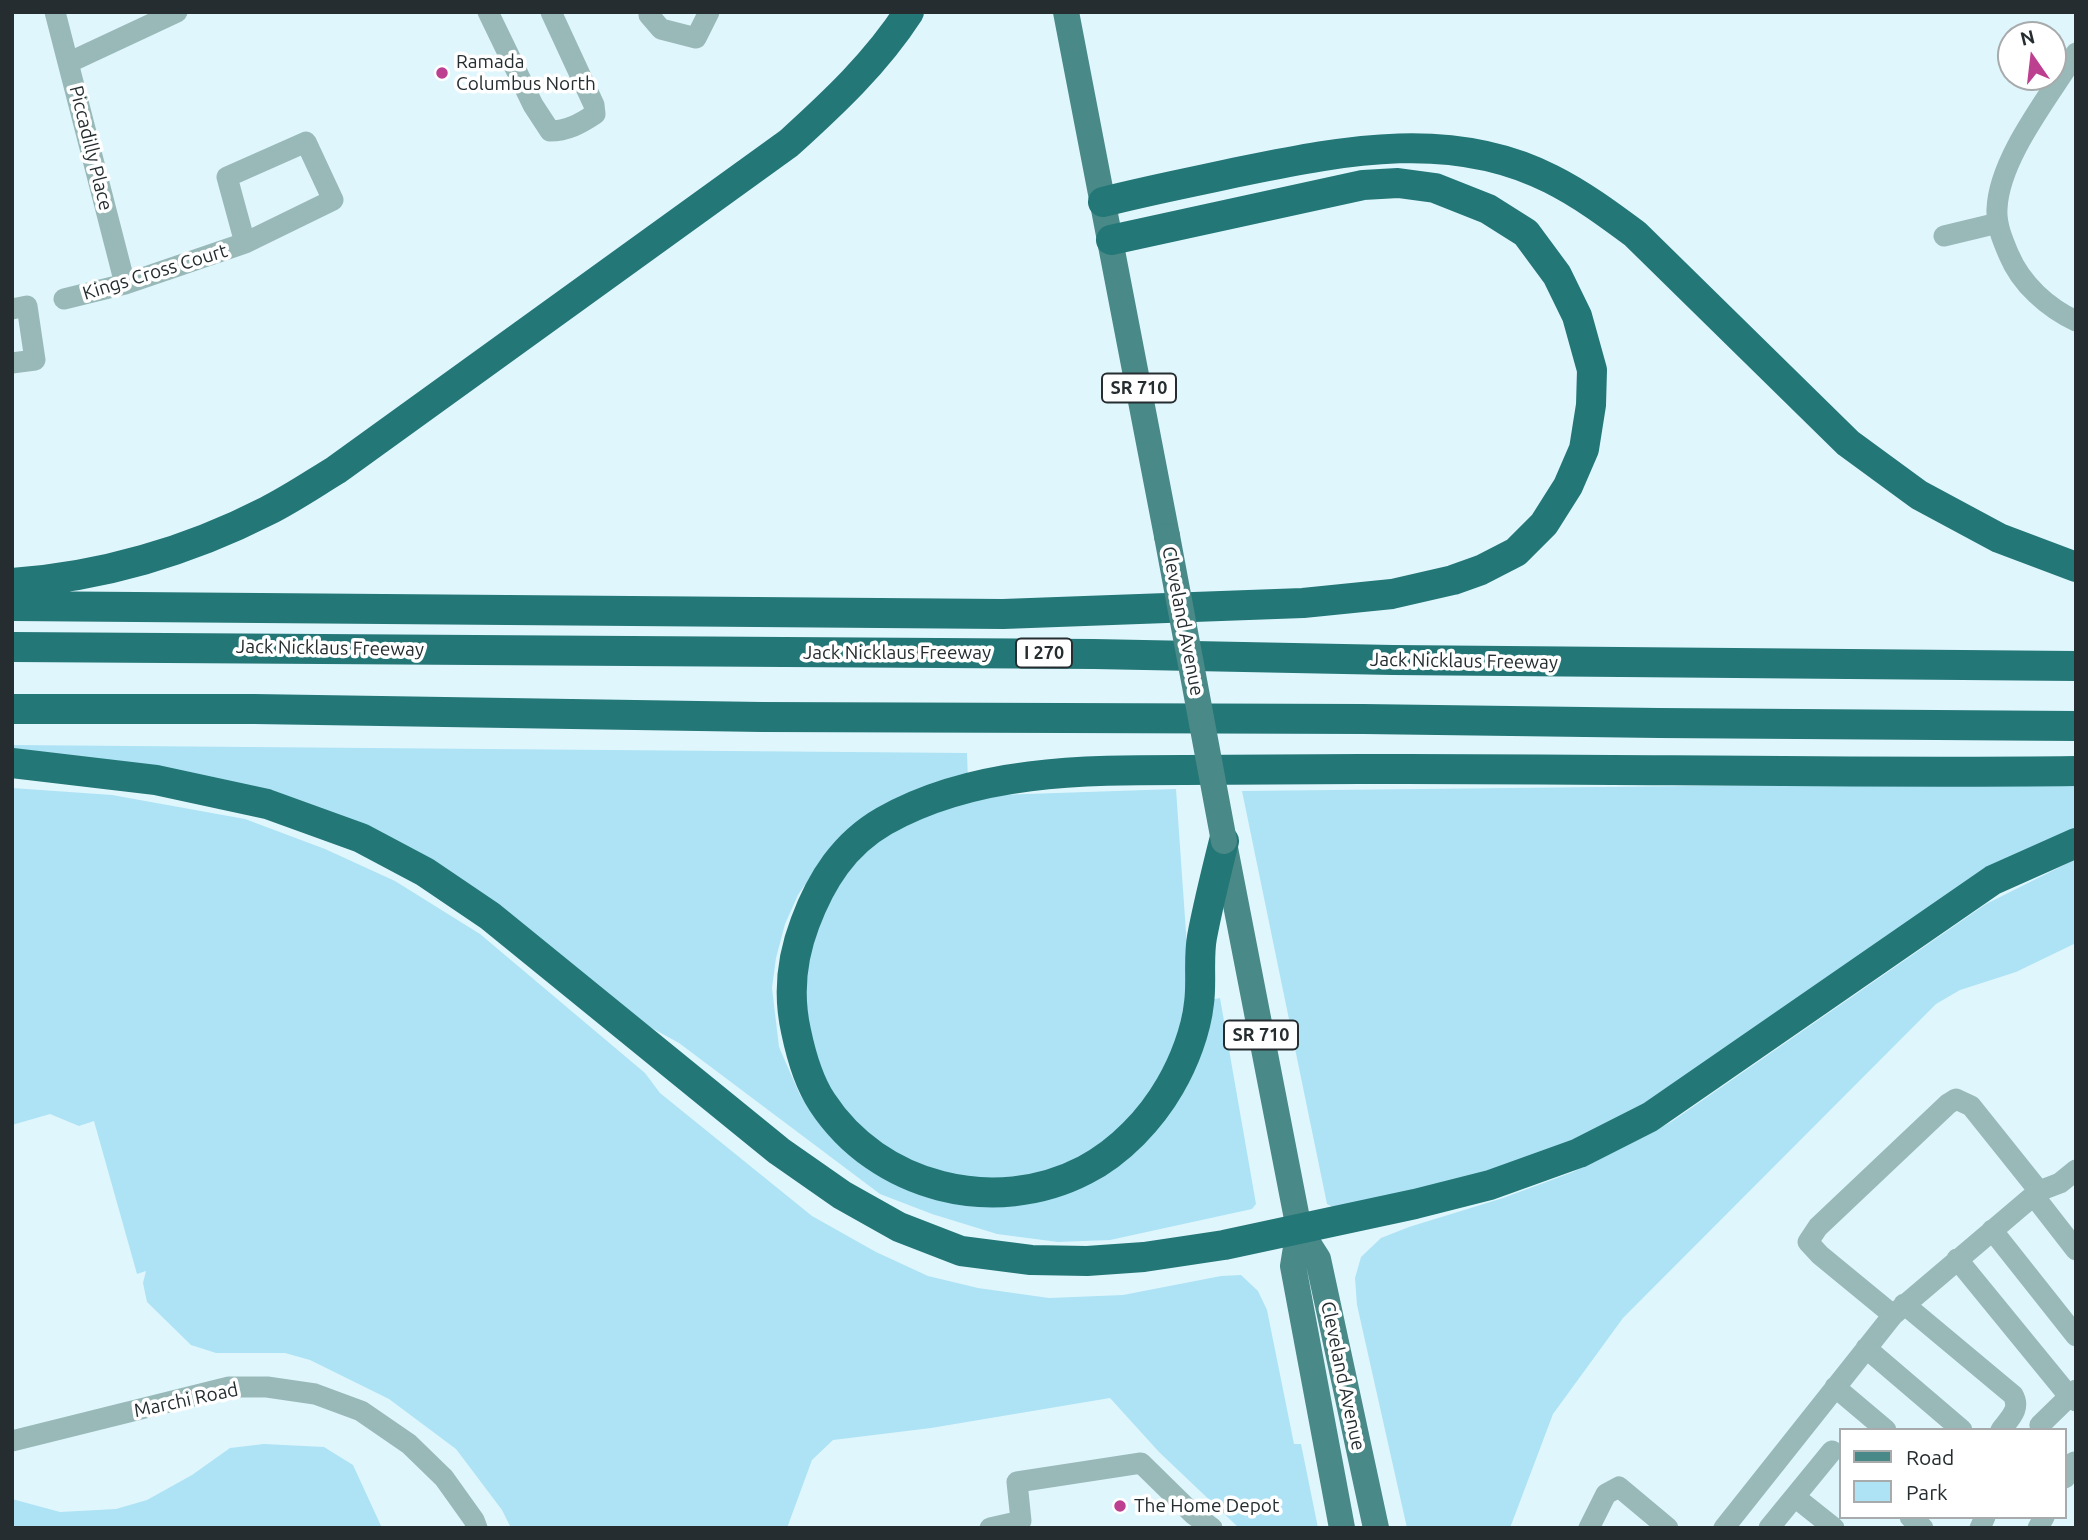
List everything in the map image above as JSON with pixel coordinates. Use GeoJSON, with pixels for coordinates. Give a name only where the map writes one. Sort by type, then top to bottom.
{"type":"FeatureCollection","features":[{"type":"Feature","properties":{"kind":"highway"},"geometry":{"type":"LineString","coordinates":[[12,583],[77,575],[130,564],[206,539],[269,510],[336,470],[789,143],[840,97],[873,61],[889,43],[909,12]]}},
{"type":"Feature","properties":{"kind":"highway"},"geometry":{"type":"LineString","coordinates":[[1103,202],[1325,154],[1386,147],[1438,147],[1519,166],[1550,178],[1635,234],[1848,443],[1919,495],[1999,538],[2076,567]]}},
{"type":"Feature","properties":{"kind":"highway"},"geometry":{"type":"LineString","coordinates":[[12,606],[1003,614],[1303,603],[1392,594],[1453,580],[1481,570],[1516,552],[1544,524],[1568,486],[1584,449],[1591,405],[1592,370],[1577,316],[1557,275],[1526,233],[1488,209],[1435,188],[1398,183],[1363,185],[1111,240]]}},
{"type":"Feature","properties":{"kind":"highway","name":"Jack Nicklaus Freeway"},"geometry":{"type":"LineString","coordinates":[[12,647],[1094,654],[1393,660],[2076,666]]}},
{"type":"Feature","properties":{"kind":"highway"},"geometry":{"type":"LineString","coordinates":[[12,709],[2076,726]]}},
{"type":"Feature","properties":{"kind":"highway"},"geometry":{"type":"LineString","coordinates":[[12,763],[156,780],[267,804],[361,838],[425,872],[490,916],[779,1151],[842,1195],[898,1227],[961,1251],[1031,1260],[1087,1261],[1144,1257],[1224,1245],[1490,1185],[1578,1153],[1650,1117],[1993,880],[2076,843]]}},
{"type":"Feature","properties":{"kind":"highway"},"geometry":{"type":"LineString","coordinates":[[1224,841],[1200,943],[1199,1004],[1185,1056],[1170,1087],[1146,1121],[1117,1148],[1087,1169],[1050,1184],[1014,1191],[976,1192],[937,1186],[892,1169],[853,1139],[822,1102],[802,1058],[793,1017],[792,974],[800,934],[816,893],[834,865],[862,834],[929,800],[963,789],[996,781],[1101,770],[1492,768],[2076,771]]}},
{"type":"Feature","properties":{"kind":"main road","name":"Cleveland Avenue"},"geometry":{"type":"LineString","coordinates":[[1066,12],[1299,1229],[1293,1266],[1342,1528]]}},
{"type":"Feature","properties":{"kind":"main road","name":"Cleveland Avenue"},"geometry":{"type":"LineString","coordinates":[[1299,1229],[1318,1259],[1376,1528]]}},
{"type":"Feature","properties":{"kind":"street","name":"Piccadilly Place"},"geometry":{"type":"LineString","coordinates":[[55,12],[125,284]]}},
{"type":"Feature","properties":{"kind":"street"},"geometry":{"type":"LineString","coordinates":[[70,62],[177,12]]}},
{"type":"Feature","properties":{"kind":"street"},"geometry":{"type":"LineString","coordinates":[[488,12],[546,127],[550,131],[561,131],[576,126],[595,114],[594,105],[551,12]]}},
{"type":"Feature","properties":{"kind":"street"},"geometry":{"type":"LineString","coordinates":[[650,12],[649,15],[661,29],[696,38],[709,12]]}},
{"type":"Feature","properties":{"kind":"street"},"geometry":{"type":"LineString","coordinates":[[2076,53],[2012,155],[2000,187],[1996,211],[2000,235],[2015,270],[2040,297],[2076,321]]}},
{"type":"Feature","properties":{"kind":"street","name":"Kings Cross Court"},"geometry":{"type":"LineString","coordinates":[[64,299],[125,284],[245,243],[333,200],[306,142],[227,177],[245,243]]}},
{"type":"Feature","properties":{"kind":"street"},"geometry":{"type":"LineString","coordinates":[[1944,236],[1998,223]]}},
{"type":"Feature","properties":{"kind":"street"},"geometry":{"type":"LineString","coordinates":[[12,309],[27,306],[35,360],[12,363]]}},
{"type":"Feature","properties":{"kind":"street"},"geometry":{"type":"LineString","coordinates":[[2002,1428],[2015,1411],[2017,1402],[2013,1395],[1820,1255],[1808,1242],[1818,1227],[1948,1104],[1956,1100],[1971,1106],[2076,1250]]}},
{"type":"Feature","properties":{"kind":"street"},"geometry":{"type":"LineString","coordinates":[[1724,1528],[1898,1310],[2037,1194],[2060,1183],[2076,1170]]}},
{"type":"Feature","properties":{"kind":"street"},"geometry":{"type":"LineString","coordinates":[[1993,1230],[2076,1336]]}},
{"type":"Feature","properties":{"kind":"street"},"geometry":{"type":"LineString","coordinates":[[1957,1259],[2073,1396],[2039,1428]]}},
{"type":"Feature","properties":{"kind":"street"},"geometry":{"type":"LineString","coordinates":[[1866,1348],[1960,1428]]}},
{"type":"Feature","properties":{"kind":"street","name":"Marchi Road"},"geometry":{"type":"LineString","coordinates":[[12,1441],[229,1387],[267,1387],[314,1394],[361,1410],[409,1444],[444,1478],[477,1528]]}},
{"type":"Feature","properties":{"kind":"street"},"geometry":{"type":"LineString","coordinates":[[1835,1387],[1884,1428]]}},
{"type":"Feature","properties":{"kind":"street"},"geometry":{"type":"LineString","coordinates":[[1769,1528],[1836,1455],[1803,1427]]}},
{"type":"Feature","properties":{"kind":"street"},"geometry":{"type":"LineString","coordinates":[[990,1528],[1021,1521],[1017,1482],[1141,1463],[1193,1514],[1212,1528]]}},
{"type":"Feature","properties":{"kind":"street"},"geometry":{"type":"LineString","coordinates":[[1589,1528],[1606,1494],[1619,1487],[1668,1528]]}},
{"type":"Feature","properties":{"kind":"street"},"geometry":{"type":"LineString","coordinates":[[1795,1497],[1834,1528]]}},
{"type":"Feature","properties":{"kind":"green space"},"geometry":{"type":"Polygon","coordinates":[[[12,745],[967,753],[968,782],[823,858],[798,895],[785,924],[772,988],[779,1047],[800,1095],[829,1135],[859,1163],[899,1185],[941,1199],[1104,1168],[1210,1000],[1220,998],[1256,1204],[1252,1209],[1110,1240],[1058,1242],[997,1234],[932,1214],[880,1194],[679,1043],[628,1015],[399,847],[12,755],[12,745]]]}},
{"type":"Feature","properties":{"kind":"green space"},"geometry":{"type":"Polygon","coordinates":[[[1872,784],[2076,785],[2076,835],[1689,1085],[1505,1174],[1338,1210],[1327,1204],[1242,791],[1872,784]]]}},
{"type":"Feature","properties":{"kind":"green space"},"geometry":{"type":"Polygon","coordinates":[[[12,788],[112,795],[245,819],[325,849],[395,881],[480,934],[645,1073],[660,1093],[812,1216],[876,1252],[928,1276],[978,1288],[1049,1298],[1123,1295],[1221,1276],[1241,1275],[1258,1291],[1267,1310],[1294,1444],[1301,1444],[1318,1528],[1239,1528],[1159,1452],[1110,1398],[931,1428],[833,1440],[812,1460],[787,1528],[511,1528],[502,1510],[456,1449],[389,1399],[310,1360],[285,1353],[216,1353],[191,1345],[147,1302],[143,1283],[146,1271],[137,1274],[94,1121],[79,1126],[50,1114],[12,1125],[12,788]]]}},
{"type":"Feature","properties":{"kind":"green space"},"geometry":{"type":"Polygon","coordinates":[[[1176,789],[1187,947],[1186,994],[1176,1044],[1158,1085],[1110,1141],[1042,1179],[950,1184],[879,1152],[803,1060],[804,931],[853,854],[925,813],[997,795],[1176,789]]]}},
{"type":"Feature","properties":{"kind":"green space"},"geometry":{"type":"Polygon","coordinates":[[[2076,859],[2076,943],[2016,972],[1960,990],[1936,1004],[1623,1318],[1553,1414],[1510,1528],[1407,1528],[1357,1305],[1355,1278],[1361,1257],[1381,1238],[1573,1172],[1671,1122],[1986,904],[2076,859]]]}},
{"type":"Feature","properties":{"kind":"green space"},"geometry":{"type":"Polygon","coordinates":[[[264,1444],[324,1447],[353,1465],[382,1528],[12,1528],[12,1499],[60,1512],[116,1509],[147,1500],[192,1475],[230,1448],[264,1444]]]}},
{"type":"Feature","properties":{"kind":"place","name":"Ramada Columbus North"},"geometry":{"type":"Point","coordinates":[442,73]}},
{"type":"Feature","properties":{"kind":"place","name":"The Home Depot"},"geometry":{"type":"Point","coordinates":[1120,1506]}}]}
